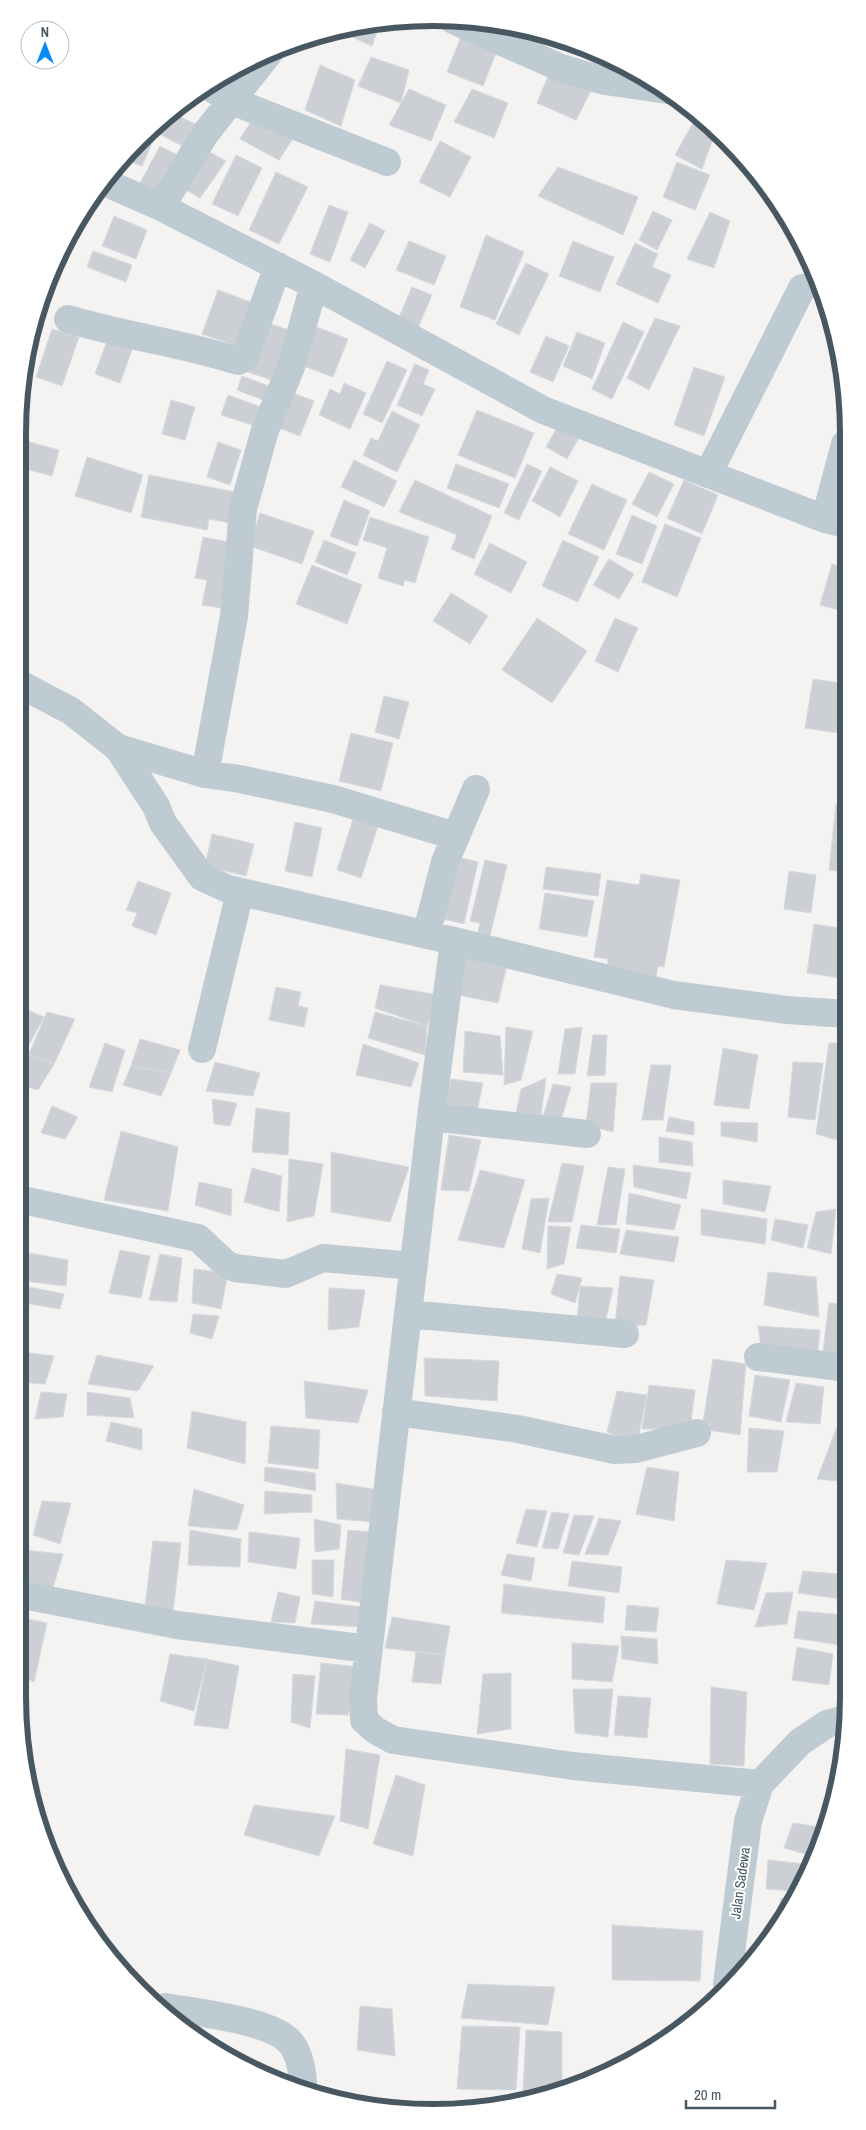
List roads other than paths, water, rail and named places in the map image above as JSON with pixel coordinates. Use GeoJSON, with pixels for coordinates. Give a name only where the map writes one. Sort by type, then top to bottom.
{"type":"FeatureCollection","features":[{"type":"Feature","properties":{"kind":"street"},"geometry":{"type":"LineString","coordinates":[[472,28],[568,70],[605,81],[646,87]]}},
{"type":"Feature","properties":{"kind":"street"},"geometry":{"type":"LineString","coordinates":[[161,207],[198,145],[261,64]]}},
{"type":"Feature","properties":{"kind":"street"},"geometry":{"type":"LineString","coordinates":[[215,90],[232,101],[387,162]]}},
{"type":"Feature","properties":{"kind":"street"},"geometry":{"type":"LineString","coordinates":[[110,185],[161,207],[278,266],[543,410],[835,522],[840,483]]}},
{"type":"Feature","properties":{"kind":"street"},"geometry":{"type":"LineString","coordinates":[[68,319],[103,330],[197,348],[238,361],[245,357],[278,266]]}},
{"type":"Feature","properties":{"kind":"street"},"geometry":{"type":"LineString","coordinates":[[205,774],[234,616],[243,509],[265,430],[291,367],[314,285]]}},
{"type":"Feature","properties":{"kind":"street"},"geometry":{"type":"LineString","coordinates":[[708,474],[802,288]]}},
{"type":"Feature","properties":{"kind":"street"},"geometry":{"type":"LineString","coordinates":[[26,687],[71,711],[118,748],[156,806],[163,824],[202,877],[240,892],[454,941],[674,995],[787,1010],[840,1014]]}},
{"type":"Feature","properties":{"kind":"street"},"geometry":{"type":"LineString","coordinates":[[118,748],[205,774],[240,778],[333,799],[455,836]]}},
{"type":"Feature","properties":{"kind":"street"},"geometry":{"type":"LineString","coordinates":[[426,935],[445,862],[476,789]]}},
{"type":"Feature","properties":{"kind":"street"},"geometry":{"type":"LineString","coordinates":[[202,1049],[240,892]]}},
{"type":"Feature","properties":{"kind":"street"},"geometry":{"type":"LineString","coordinates":[[454,941],[396,1412],[363,1698],[364,1720],[375,1730],[393,1740],[573,1766],[760,1784],[800,1742],[827,1724],[839,1721]]}},
{"type":"Feature","properties":{"kind":"street"},"geometry":{"type":"LineString","coordinates":[[431,1117],[587,1134]]}},
{"type":"Feature","properties":{"kind":"street"},"geometry":{"type":"LineString","coordinates":[[26,1202],[198,1238],[226,1264],[235,1268],[286,1274],[323,1258],[414,1266]]}},
{"type":"Feature","properties":{"kind":"street"},"geometry":{"type":"LineString","coordinates":[[408,1314],[625,1334]]}},
{"type":"Feature","properties":{"kind":"street"},"geometry":{"type":"LineString","coordinates":[[758,1357],[840,1367]]}},
{"type":"Feature","properties":{"kind":"street"},"geometry":{"type":"LineString","coordinates":[[396,1412],[518,1429],[616,1450],[636,1448],[697,1433]]}},
{"type":"Feature","properties":{"kind":"street"},"geometry":{"type":"LineString","coordinates":[[26,1596],[177,1625],[369,1649]]}},
{"type":"Feature","properties":{"kind":"street","name":"Jalan Sadewa"},"geometry":{"type":"LineString","coordinates":[[728,1977],[748,1821],[760,1784]]}},
{"type":"Feature","properties":{"kind":"street"},"geometry":{"type":"LineString","coordinates":[[171,2008],[239,2020],[274,2031],[289,2040],[298,2058],[302,2082]]}}]}
